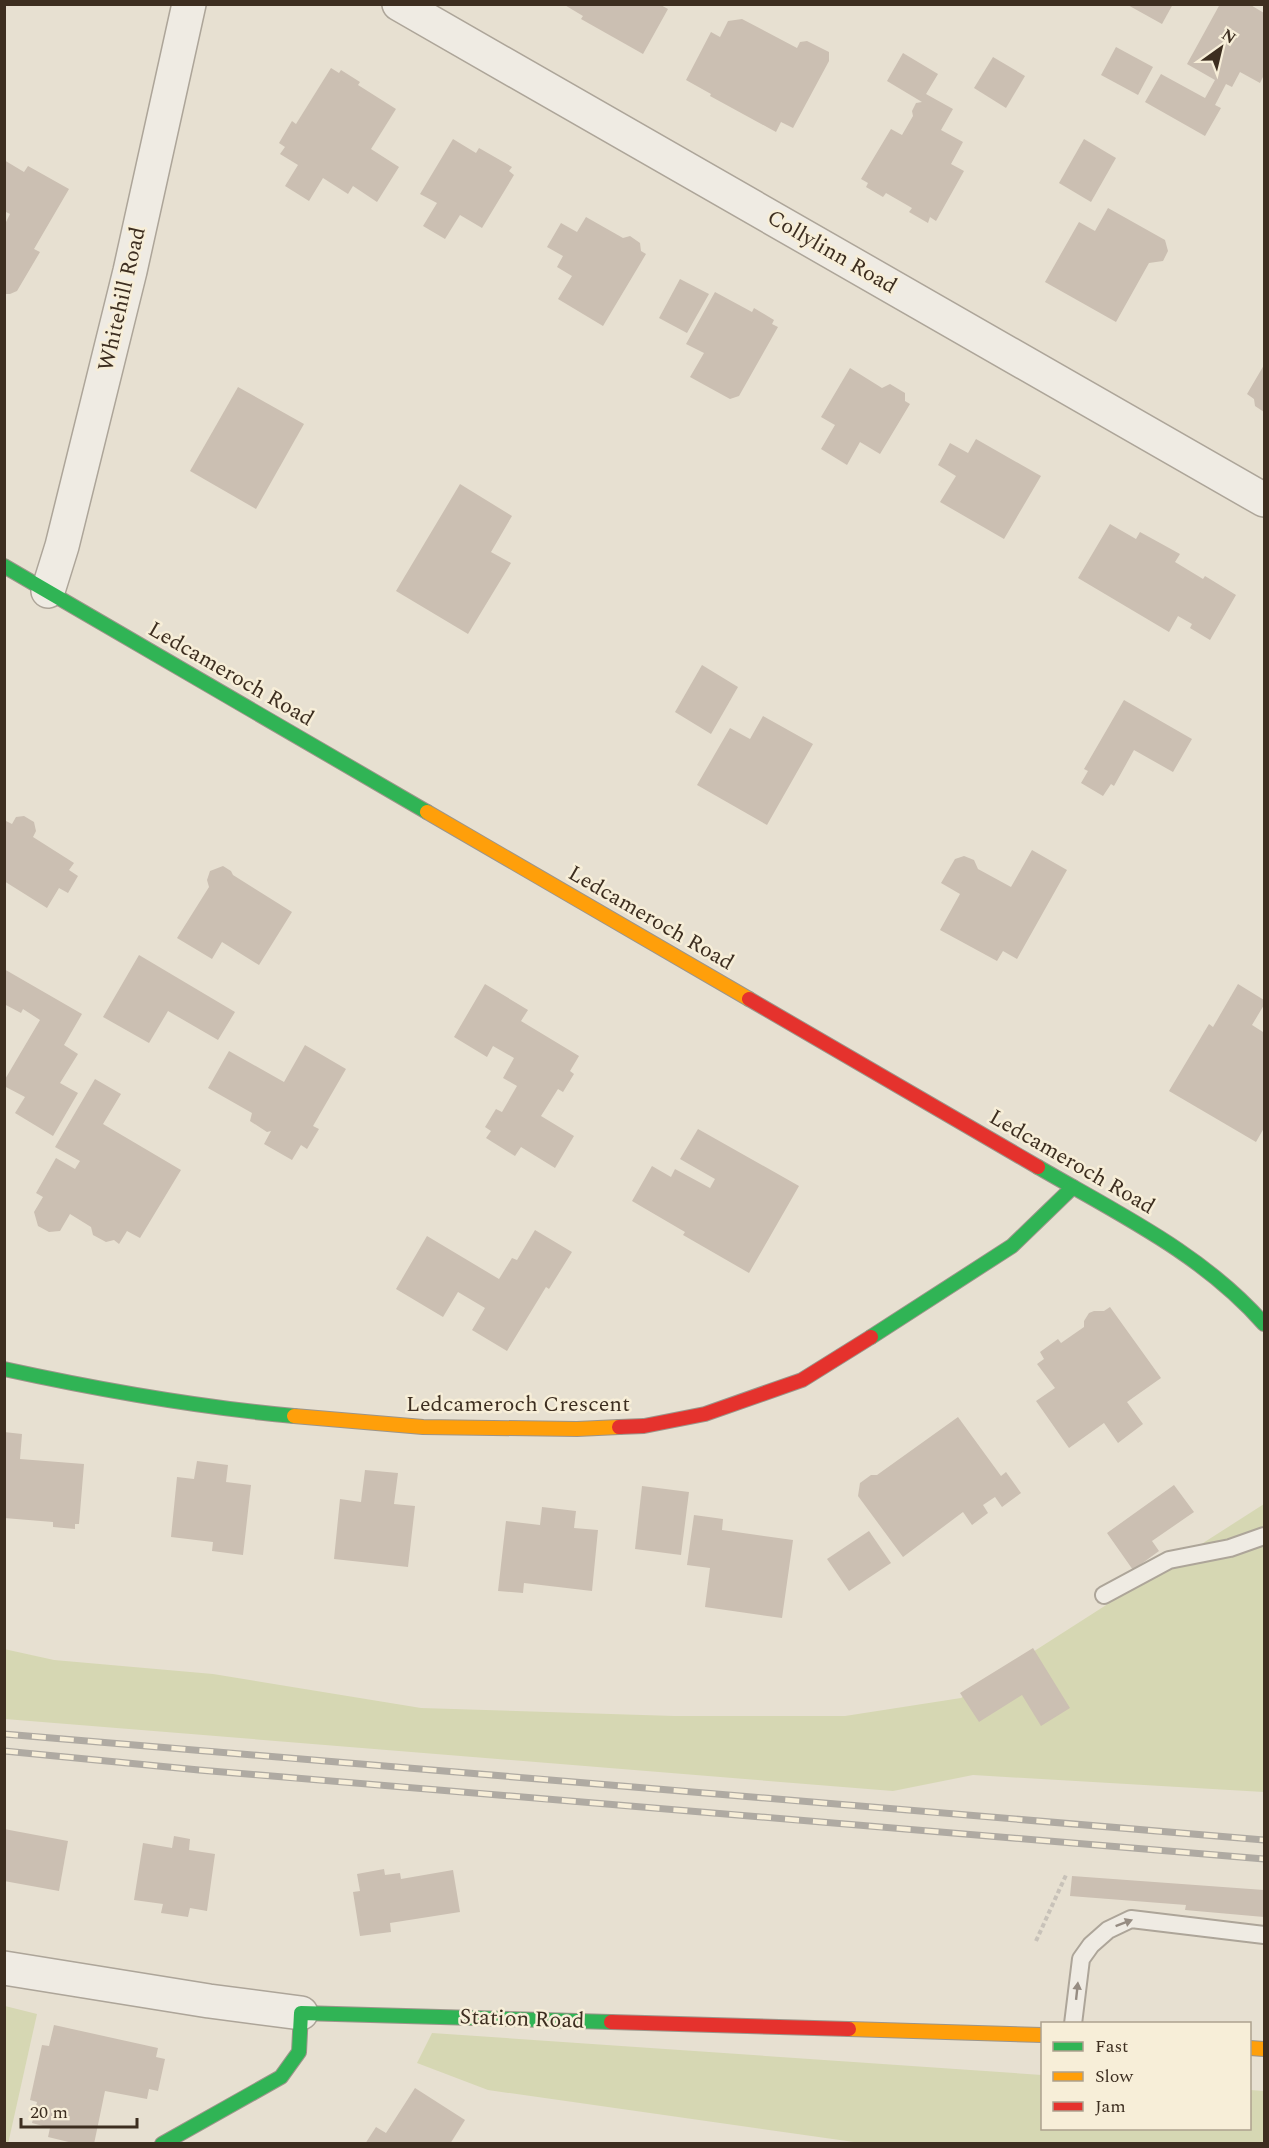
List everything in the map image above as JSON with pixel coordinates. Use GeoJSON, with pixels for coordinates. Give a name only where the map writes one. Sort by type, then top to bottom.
{"type":"FeatureCollection","features":[{"type":"Feature","properties":{"kind":"street","name":"Whitehill Road"},"geometry":{"type":"LineString","coordinates":[[48,591],[63,546],[127,282],[189,4]]}},
{"type":"Feature","properties":{"kind":"street","name":"Collylinn Road"},"geometry":{"type":"LineString","coordinates":[[399,4],[1264,500]]}},
{"type":"Feature","properties":{"kind":"street","name":"Ledcameroch Road"},"geometry":{"type":"LineString","coordinates":[[4,566],[1171,1245],[1215,1276],[1264,1324]]}},
{"type":"Feature","properties":{"kind":"street","name":"Ledcameroch Crescent"},"geometry":{"type":"LineString","coordinates":[[4,1369],[81,1386],[241,1411],[423,1426],[577,1429],[644,1426],[705,1414],[802,1380],[1012,1246],[1073,1187]]}},
{"type":"Feature","properties":{"kind":"street","name":"Station Road"},"geometry":{"type":"LineString","coordinates":[[4,1968],[209,2001],[302,2013],[1041,2035]]}},
{"type":"Feature","properties":{"kind":"street"},"geometry":{"type":"LineString","coordinates":[[162,2144],[281,2077],[299,2052],[302,2013]]}},
{"type":"Feature","properties":{"kind":"lane"},"geometry":{"type":"LineString","coordinates":[[1104,1595],[1169,1560],[1230,1548],[1264,1536]]}},
{"type":"Feature","properties":{"kind":"lane"},"geometry":{"type":"LineString","coordinates":[[1073,2022],[1080,1959],[1091,1945],[1108,1930],[1131,1919],[1264,1935]]}},
{"type":"Feature","properties":{"kind":"path"},"geometry":{"type":"LineString","coordinates":[[1036,1941],[1066,1875]]}},
{"type":"Feature","properties":{"kind":"green space"},"geometry":{"type":"Polygon","coordinates":[[[1264,1504],[1264,1792],[973,1775],[893,1791],[5,1719],[4,1649],[54,1660],[213,1674],[421,1708],[674,1716],[845,1716],[961,1698],[1264,1504]]]}},
{"type":"Feature","properties":{"kind":"green space"},"geometry":{"type":"Polygon","coordinates":[[[5,2006],[37,2014],[8,2144],[4,2143],[5,2006]]]}},
{"type":"Feature","properties":{"kind":"green space"},"geometry":{"type":"Polygon","coordinates":[[[432,2033],[1041,2075],[1041,2130],[1251,2130],[1251,2090],[1264,2091],[1264,2143],[861,2143],[488,2090],[417,2063],[432,2033]]]}},
{"type":"Feature","properties":{"kind":"building"},"geometry":{"type":"Polygon","coordinates":[[[563,4],[659,4],[668,9],[643,54],[581,19],[583,16],[563,4]]]}},
{"type":"Feature","properties":{"kind":"building"},"geometry":{"type":"Polygon","coordinates":[[[1126,4],[1173,4],[1162,24],[1126,4]]]}},
{"type":"Feature","properties":{"kind":"building"},"geometry":{"type":"Polygon","coordinates":[[[1220,4],[1249,4],[1264,13],[1264,75],[1260,83],[1240,72],[1232,87],[1226,84],[1215,105],[1221,108],[1205,136],[1145,102],[1161,74],[1205,98],[1215,80],[1187,64],[1220,4]]]}},
{"type":"Feature","properties":{"kind":"building"},"geometry":{"type":"Polygon","coordinates":[[[742,19],[797,48],[800,42],[807,41],[829,52],[829,61],[793,128],[781,122],[776,132],[710,96],[711,94],[686,80],[711,32],[720,37],[728,21],[742,19]]]}},
{"type":"Feature","properties":{"kind":"building"},"geometry":{"type":"Polygon","coordinates":[[[1116,47],[1153,67],[1138,95],[1101,75],[1116,47]]]}},
{"type":"Feature","properties":{"kind":"building"},"geometry":{"type":"Polygon","coordinates":[[[903,53],[938,74],[926,94],[953,109],[941,130],[963,142],[951,164],[964,171],[936,221],[930,217],[928,223],[909,212],[912,208],[886,193],[883,197],[866,187],[868,183],[861,179],[891,129],[902,135],[913,116],[912,111],[916,103],[922,102],[887,81],[903,53]]]}},
{"type":"Feature","properties":{"kind":"building"},"geometry":{"type":"Polygon","coordinates":[[[993,57],[1025,76],[1006,108],[974,88],[993,57]]]}},
{"type":"Feature","properties":{"kind":"building"},"geometry":{"type":"Polygon","coordinates":[[[331,68],[339,73],[341,70],[360,82],[358,85],[396,109],[371,149],[399,167],[377,202],[353,186],[348,194],[323,178],[309,201],[285,186],[298,165],[280,154],[285,147],[279,143],[292,121],[296,124],[331,68]]]}},
{"type":"Feature","properties":{"kind":"building"},"geometry":{"type":"Polygon","coordinates":[[[453,139],[476,153],[479,148],[512,167],[509,171],[514,175],[482,228],[460,215],[445,239],[423,226],[437,203],[420,194],[453,139]]]}},
{"type":"Feature","properties":{"kind":"building"},"geometry":{"type":"Polygon","coordinates":[[[1084,139],[1116,158],[1091,202],[1059,183],[1084,139]]]}},
{"type":"Feature","properties":{"kind":"building"},"geometry":{"type":"Polygon","coordinates":[[[4,160],[24,172],[28,166],[69,189],[34,249],[40,252],[17,291],[10,294],[4,294],[4,226],[10,214],[4,211],[4,160]]]}},
{"type":"Feature","properties":{"kind":"building"},"geometry":{"type":"Polygon","coordinates":[[[1108,208],[1165,240],[1168,251],[1163,261],[1149,263],[1116,322],[1045,282],[1079,222],[1095,231],[1108,208]]]}},
{"type":"Feature","properties":{"kind":"building"},"geometry":{"type":"Polygon","coordinates":[[[586,217],[623,238],[630,236],[640,243],[641,251],[646,254],[603,326],[558,299],[572,276],[557,267],[563,256],[547,247],[561,223],[577,232],[586,217]]]}},
{"type":"Feature","properties":{"kind":"building"},"geometry":{"type":"Polygon","coordinates":[[[680,279],[709,294],[687,333],[659,318],[680,279]]]}},
{"type":"Feature","properties":{"kind":"building"},"geometry":{"type":"Polygon","coordinates":[[[715,292],[752,312],[754,308],[774,320],[772,324],[778,327],[739,396],[730,399],[690,377],[704,353],[686,344],[715,292]]]}},
{"type":"Feature","properties":{"kind":"building"},"geometry":{"type":"Polygon","coordinates":[[[1264,365],[1264,412],[1255,406],[1254,399],[1247,394],[1264,365]]]}},
{"type":"Feature","properties":{"kind":"building"},"geometry":{"type":"Polygon","coordinates":[[[850,368],[882,388],[890,384],[905,393],[905,401],[910,404],[880,454],[860,442],[847,465],[821,449],[835,425],[821,417],[850,368]]]}},
{"type":"Feature","properties":{"kind":"building"},"geometry":{"type":"Polygon","coordinates":[[[238,387],[304,424],[256,509],[190,471],[238,387]]]}},
{"type":"Feature","properties":{"kind":"building"},"geometry":{"type":"Polygon","coordinates":[[[976,439],[1041,476],[1004,539],[940,502],[956,476],[938,465],[950,443],[968,453],[976,439]]]}},
{"type":"Feature","properties":{"kind":"building"},"geometry":{"type":"Polygon","coordinates":[[[460,484],[512,516],[491,552],[511,563],[468,634],[396,591],[460,484]]]}},
{"type":"Feature","properties":{"kind":"building"},"geometry":{"type":"Polygon","coordinates":[[[1110,524],[1136,539],[1140,532],[1180,554],[1175,562],[1203,579],[1205,576],[1236,595],[1210,640],[1190,628],[1192,624],[1178,616],[1169,632],[1078,578],[1110,524]]]}},
{"type":"Feature","properties":{"kind":"building"},"geometry":{"type":"Polygon","coordinates":[[[702,665],[738,687],[711,734],[675,712],[702,665]]]}},
{"type":"Feature","properties":{"kind":"building"},"geometry":{"type":"Polygon","coordinates":[[[1124,700],[1192,739],[1173,772],[1134,750],[1114,786],[1111,784],[1103,796],[1081,783],[1088,771],[1084,769],[1124,700]]]}},
{"type":"Feature","properties":{"kind":"building"},"geometry":{"type":"Polygon","coordinates":[[[763,716],[813,744],[767,825],[697,785],[730,728],[750,739],[763,716]]]}},
{"type":"Feature","properties":{"kind":"building"},"geometry":{"type":"Polygon","coordinates":[[[24,816],[34,822],[36,831],[33,837],[74,863],[69,870],[78,876],[68,893],[59,888],[47,908],[4,881],[4,820],[12,824],[16,817],[24,816]]]}},
{"type":"Feature","properties":{"kind":"building"},"geometry":{"type":"Polygon","coordinates":[[[1032,850],[1067,870],[1017,959],[1003,951],[997,961],[940,930],[960,894],[941,883],[955,859],[964,856],[974,860],[978,869],[1011,887],[1032,850]]]}},
{"type":"Feature","properties":{"kind":"building"},"geometry":{"type":"Polygon","coordinates":[[[223,866],[233,875],[292,912],[259,965],[222,942],[212,959],[177,938],[209,887],[207,880],[210,871],[223,866]]]}},
{"type":"Feature","properties":{"kind":"building"},"geometry":{"type":"Polygon","coordinates":[[[139,955],[235,1012],[218,1040],[168,1011],[149,1043],[103,1017],[139,955]]]}},
{"type":"Feature","properties":{"kind":"building"},"geometry":{"type":"Polygon","coordinates":[[[4,969],[82,1014],[64,1045],[78,1054],[60,1083],[78,1093],[53,1136],[15,1113],[25,1097],[4,1086],[4,1081],[40,1020],[23,1009],[21,1013],[4,1004],[4,969]]]}},
{"type":"Feature","properties":{"kind":"building"},"geometry":{"type":"Polygon","coordinates":[[[485,984],[528,1010],[521,1021],[579,1056],[570,1071],[574,1074],[563,1092],[558,1089],[541,1116],[574,1136],[555,1168],[521,1147],[515,1156],[486,1138],[491,1131],[485,1127],[496,1109],[502,1112],[517,1086],[503,1078],[514,1058],[493,1046],[487,1057],[454,1037],[485,984]]]}},
{"type":"Feature","properties":{"kind":"building"},"geometry":{"type":"Polygon","coordinates":[[[1238,984],[1264,1000],[1264,1005],[1252,1025],[1263,1032],[1264,1028],[1264,1128],[1256,1142],[1169,1091],[1209,1024],[1213,1027],[1238,984]]]}},
{"type":"Feature","properties":{"kind":"building"},"geometry":{"type":"Polygon","coordinates":[[[305,1045],[346,1069],[313,1126],[319,1129],[307,1149],[301,1145],[292,1160],[264,1144],[271,1131],[267,1132],[250,1121],[252,1113],[208,1088],[229,1051],[284,1082],[305,1045]]]}},
{"type":"Feature","properties":{"kind":"building"},"geometry":{"type":"Polygon","coordinates":[[[95,1079],[121,1094],[103,1124],[181,1170],[140,1238],[127,1231],[119,1244],[114,1240],[106,1242],[93,1235],[91,1227],[70,1214],[60,1231],[49,1232],[38,1226],[34,1212],[43,1197],[36,1193],[56,1158],[75,1169],[80,1161],[55,1147],[95,1079]]]}},
{"type":"Feature","properties":{"kind":"building"},"geometry":{"type":"Polygon","coordinates":[[[698,1129],[799,1186],[749,1273],[683,1235],[685,1232],[632,1201],[652,1166],[671,1177],[675,1169],[710,1188],[715,1179],[680,1159],[698,1129]]]}},
{"type":"Feature","properties":{"kind":"building"},"geometry":{"type":"Polygon","coordinates":[[[535,1230],[572,1252],[549,1289],[546,1287],[507,1351],[472,1330],[485,1308],[458,1292],[443,1317],[396,1289],[427,1236],[499,1279],[512,1258],[517,1260],[535,1230]]]}},
{"type":"Feature","properties":{"kind":"building"},"geometry":{"type":"Polygon","coordinates":[[[1110,1307],[1161,1378],[1127,1402],[1143,1424],[1118,1443],[1104,1423],[1069,1448],[1036,1401],[1055,1388],[1037,1364],[1044,1359],[1040,1352],[1058,1339],[1061,1343],[1084,1327],[1084,1321],[1089,1313],[1104,1311],[1110,1307]]]}},
{"type":"Feature","properties":{"kind":"building"},"geometry":{"type":"Polygon","coordinates":[[[958,1417],[1001,1476],[1006,1472],[1021,1493],[1002,1507],[995,1497],[983,1505],[988,1513],[972,1525],[963,1512],[903,1557],[858,1496],[860,1483],[871,1475],[877,1475],[958,1417]]]}},
{"type":"Feature","properties":{"kind":"building"},"geometry":{"type":"Polygon","coordinates":[[[4,1432],[22,1434],[20,1459],[84,1464],[79,1524],[75,1524],[75,1529],[53,1527],[53,1522],[4,1518],[4,1432]]]}},
{"type":"Feature","properties":{"kind":"building"},"geometry":{"type":"Polygon","coordinates":[[[197,1461],[228,1465],[226,1482],[251,1485],[243,1555],[212,1551],[213,1542],[171,1537],[177,1477],[194,1479],[197,1461]]]}},
{"type":"Feature","properties":{"kind":"building"},"geometry":{"type":"Polygon","coordinates":[[[365,1470],[398,1473],[394,1504],[415,1506],[408,1567],[334,1559],[340,1499],[361,1502],[365,1470]]]}},
{"type":"Feature","properties":{"kind":"building"},"geometry":{"type":"Polygon","coordinates":[[[1174,1485],[1194,1512],[1152,1541],[1159,1551],[1133,1570],[1107,1533],[1174,1485]]]}},
{"type":"Feature","properties":{"kind":"building"},"geometry":{"type":"Polygon","coordinates":[[[642,1486],[689,1492],[681,1555],[635,1549],[642,1486]]]}},
{"type":"Feature","properties":{"kind":"building"},"geometry":{"type":"Polygon","coordinates":[[[542,1507],[576,1511],[574,1528],[598,1530],[592,1591],[524,1583],[523,1593],[498,1591],[506,1521],[540,1525],[542,1507]]]}},
{"type":"Feature","properties":{"kind":"building"},"geometry":{"type":"Polygon","coordinates":[[[694,1515],[723,1519],[722,1530],[793,1540],[782,1618],[705,1607],[710,1568],[687,1565],[694,1515]]]}},
{"type":"Feature","properties":{"kind":"building"},"geometry":{"type":"Polygon","coordinates":[[[869,1531],[891,1563],[849,1591],[827,1559],[869,1531]]]}},
{"type":"Feature","properties":{"kind":"building"},"geometry":{"type":"Polygon","coordinates":[[[1033,1648],[1070,1708],[1041,1726],[1022,1695],[979,1722],[960,1693],[1033,1648]]]}},
{"type":"Feature","properties":{"kind":"building"},"geometry":{"type":"Polygon","coordinates":[[[4,1829],[68,1841],[59,1891],[4,1881],[4,1829]]]}},
{"type":"Feature","properties":{"kind":"building"},"geometry":{"type":"Polygon","coordinates":[[[174,1836],[190,1839],[189,1850],[215,1854],[207,1911],[190,1908],[188,1917],[161,1913],[163,1904],[134,1900],[143,1843],[172,1848],[174,1836]]]}},
{"type":"Feature","properties":{"kind":"building"},"geometry":{"type":"Polygon","coordinates":[[[384,1869],[385,1875],[400,1873],[401,1879],[453,1870],[460,1912],[390,1923],[391,1932],[360,1936],[353,1892],[360,1891],[357,1874],[384,1869]]]}},
{"type":"Feature","properties":{"kind":"building"},"geometry":{"type":"Polygon","coordinates":[[[1072,1876],[1264,1890],[1264,1917],[1185,1910],[1186,1905],[1070,1896],[1072,1876]]]}},
{"type":"Feature","properties":{"kind":"building"},"geometry":{"type":"Polygon","coordinates":[[[54,2025],[158,2048],[156,2057],[165,2059],[158,2091],[149,2089],[147,2099],[105,2091],[94,2144],[77,2144],[48,2137],[50,2128],[32,2123],[37,2102],[30,2100],[42,2045],[49,2046],[54,2025]]]}},
{"type":"Feature","properties":{"kind":"building"},"geometry":{"type":"Polygon","coordinates":[[[415,2088],[465,2120],[450,2144],[365,2144],[376,2127],[386,2133],[415,2088]]]}},
{"type":"Feature","properties":{"kind":"railway"},"geometry":{"type":"LineString","coordinates":[[4,1734],[1264,1840]]}},
{"type":"Feature","properties":{"kind":"railway"},"geometry":{"type":"LineString","coordinates":[[4,1751],[199,1770],[1264,1859]]}},
{"type":"Feature","properties":{"kind":"traffic: fast"},"geometry":{"type":"LineString","coordinates":[[4,566],[427,812]]}},
{"type":"Feature","properties":{"kind":"traffic: fast"},"geometry":{"type":"LineString","coordinates":[[1038,1167],[1128,1218],[1187,1256],[1214,1276],[1264,1324]]}},
{"type":"Feature","properties":{"kind":"traffic: fast"},"geometry":{"type":"LineString","coordinates":[[871,1337],[1012,1246],[1073,1187]]}},
{"type":"Feature","properties":{"kind":"traffic: fast"},"geometry":{"type":"LineString","coordinates":[[4,1369],[149,1397],[294,1416]]}},
{"type":"Feature","properties":{"kind":"traffic: fast"},"geometry":{"type":"LineString","coordinates":[[162,2144],[281,2077],[299,2052],[301,2013],[611,2022]]}},
{"type":"Feature","properties":{"kind":"traffic: slow"},"geometry":{"type":"LineString","coordinates":[[427,812],[749,999]]}},
{"type":"Feature","properties":{"kind":"traffic: slow"},"geometry":{"type":"LineString","coordinates":[[294,1416],[423,1427],[577,1429],[619,1427]]}},
{"type":"Feature","properties":{"kind":"traffic: slow"},"geometry":{"type":"LineString","coordinates":[[849,2029],[1041,2035]]}},
{"type":"Feature","properties":{"kind":"traffic: slow"},"geometry":{"type":"LineString","coordinates":[[1251,2048],[1264,2049]]}},
{"type":"Feature","properties":{"kind":"traffic: jam"},"geometry":{"type":"LineString","coordinates":[[749,999],[1038,1167]]}},
{"type":"Feature","properties":{"kind":"traffic: jam"},"geometry":{"type":"LineString","coordinates":[[619,1427],[644,1426],[705,1414],[802,1380],[871,1337]]}},
{"type":"Feature","properties":{"kind":"traffic: jam"},"geometry":{"type":"LineString","coordinates":[[611,2022],[849,2029]]}}]}
